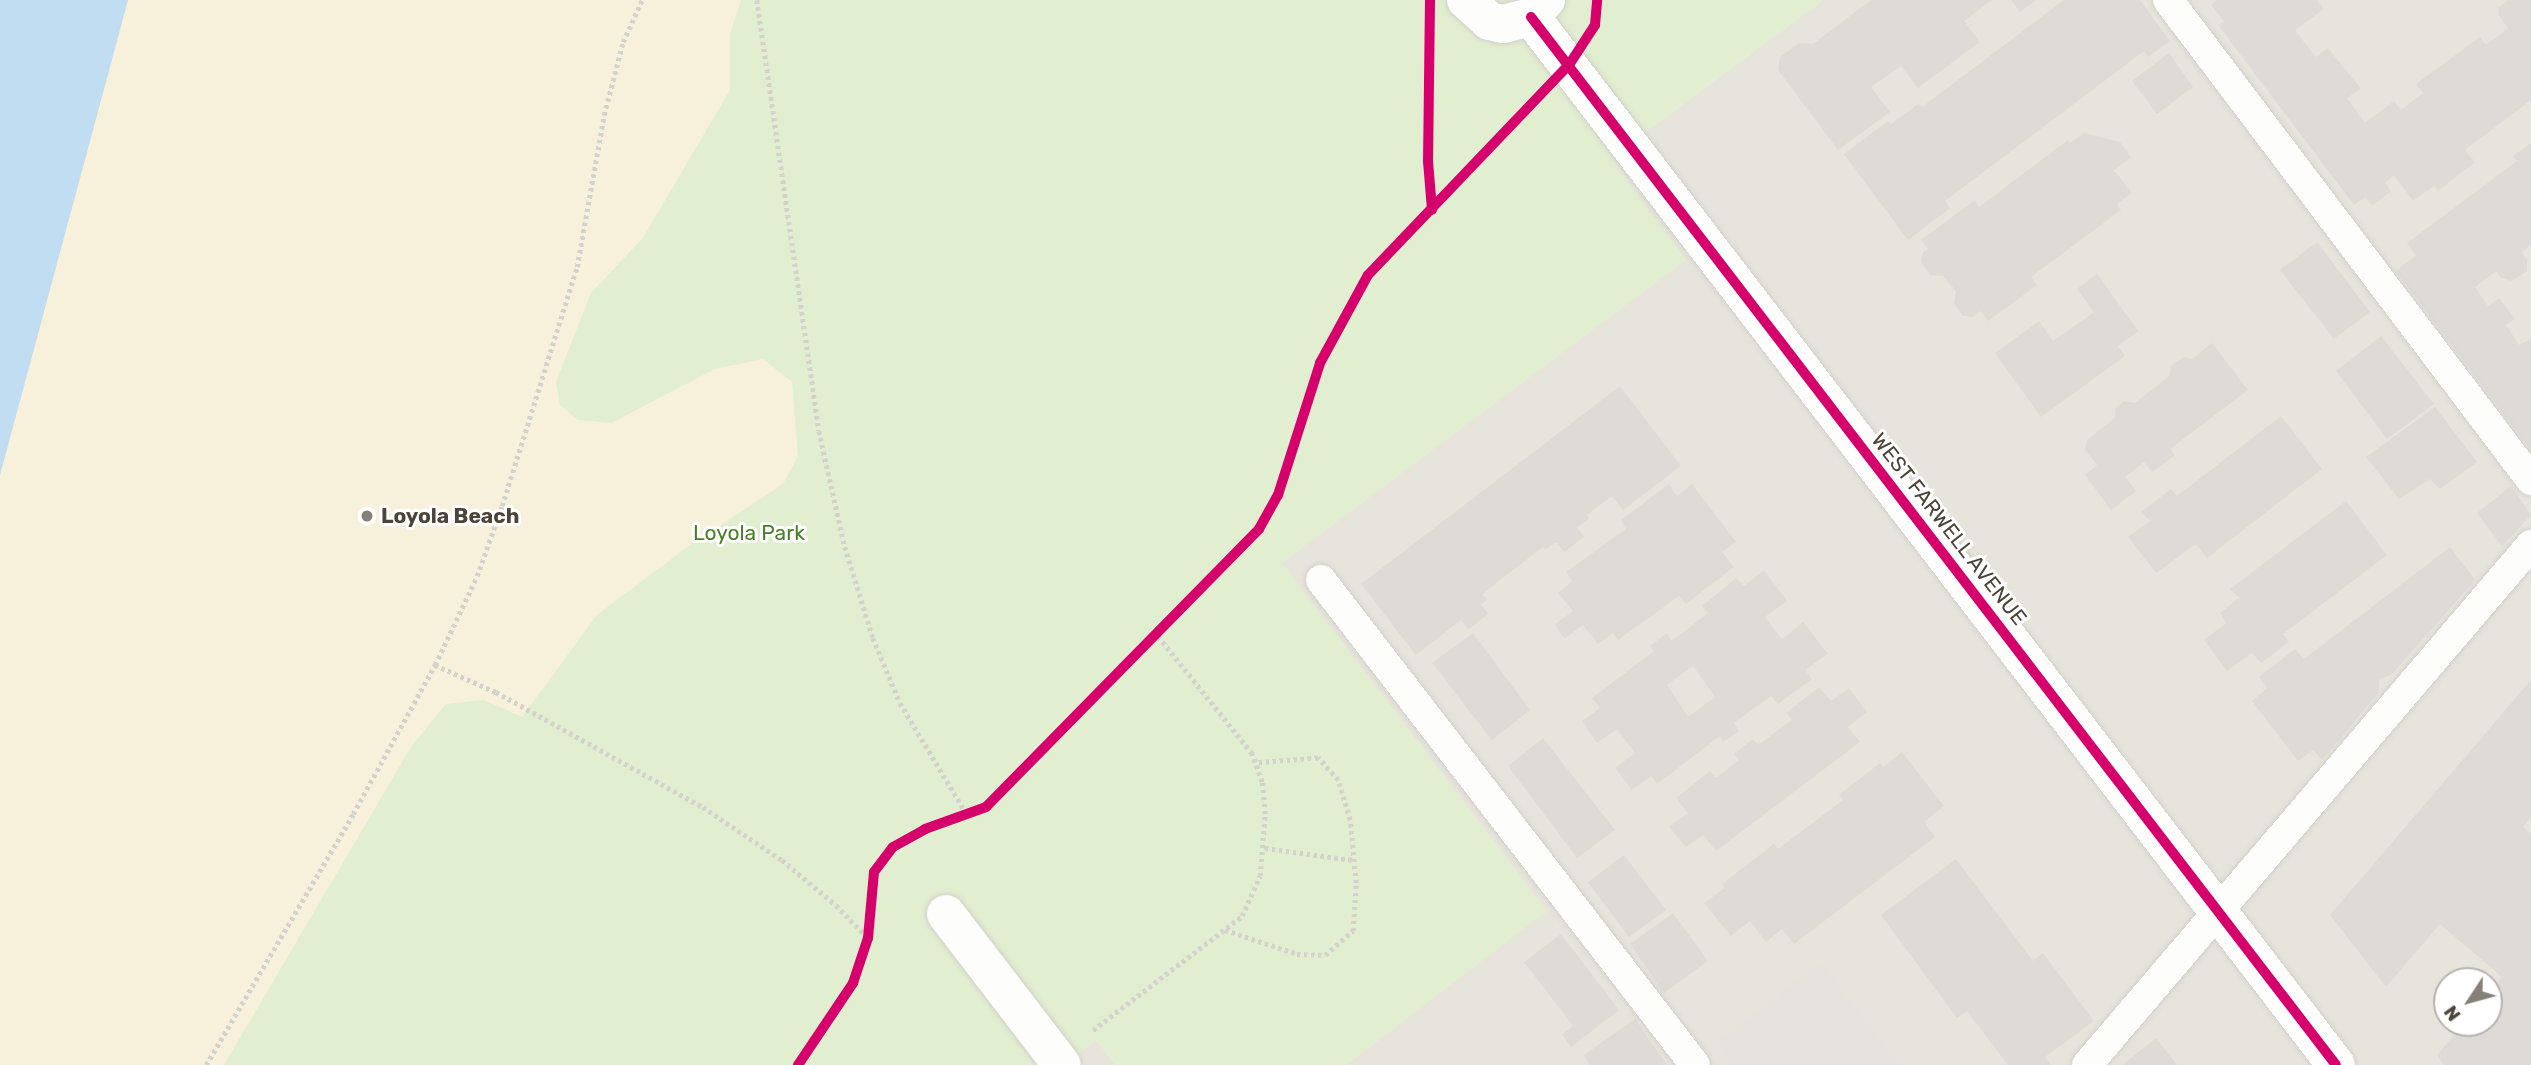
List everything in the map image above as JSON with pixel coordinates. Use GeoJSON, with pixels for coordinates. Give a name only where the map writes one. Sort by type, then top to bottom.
{"type":"FeatureCollection","features":[{"type":"Feature","properties":{"kind":"street","name":"WEST FARWELL AVENUE"},"geometry":{"type":"LineString","coordinates":[[1466,0],[1489,21],[1503,24],[1539,8],[2336,1065]]}},
{"type":"Feature","properties":{"kind":"street"},"geometry":{"type":"LineString","coordinates":[[946,914],[1059,1061]]}},
{"type":"Feature","properties":{"kind":"lane"},"geometry":{"type":"LineString","coordinates":[[2168,0],[2531,480]]}},
{"type":"Feature","properties":{"kind":"lane"},"geometry":{"type":"LineString","coordinates":[[2087,1065],[2217,909],[2531,545]]}},
{"type":"Feature","properties":{"kind":"lane"},"geometry":{"type":"LineString","coordinates":[[1321,580],[1695,1065]]}},
{"type":"Feature","properties":{"kind":"path"},"geometry":{"type":"LineString","coordinates":[[206,1065],[278,947],[435,664],[477,576],[502,506],[577,267],[604,115],[623,42],[642,0]]}},
{"type":"Feature","properties":{"kind":"path"},"geometry":{"type":"LineString","coordinates":[[757,0],[819,431],[845,547],[873,638],[900,703],[968,815]]}},
{"type":"Feature","properties":{"kind":"path"},"geometry":{"type":"LineString","coordinates":[[1147,644],[1166,624]]}},
{"type":"Feature","properties":{"kind":"path"},"geometry":{"type":"LineString","coordinates":[[1059,1061],[1242,916],[1251,902],[1261,876],[1265,848],[1262,782],[1252,754],[1156,634]]}},
{"type":"Feature","properties":{"kind":"path"},"geometry":{"type":"LineString","coordinates":[[435,664],[496,692],[703,807],[782,860],[836,905],[866,944]]}},
{"type":"Feature","properties":{"kind":"path"},"geometry":{"type":"LineString","coordinates":[[1225,929],[1297,954],[1325,955],[1353,931],[1356,883],[1350,820],[1338,780],[1318,758],[1255,763]]}},
{"type":"Feature","properties":{"kind":"path"},"geometry":{"type":"LineString","coordinates":[[1265,848],[1353,860]]}},
{"type":"Feature","properties":{"kind":"path"},"geometry":{"type":"LineString","coordinates":[[866,944],[869,925]]}},
{"type":"Feature","properties":{"kind":"shaded area"},"geometry":{"type":"Polygon","coordinates":[[[1823,0],[2531,0],[2531,1065],[1346,1065],[1546,911],[1281,563],[1685,260],[1611,158],[1823,0]]]}},
{"type":"Feature","properties":{"kind":"shaded area"},"geometry":{"type":"Polygon","coordinates":[[[1821,962],[1900,1065],[1731,1065],[1716,1044],[1821,962]]]}},
{"type":"Feature","properties":{"kind":"shaded area"},"geometry":{"type":"Polygon","coordinates":[[[1096,1040],[1116,1065],[1064,1065],[1096,1040]]]}},
{"type":"Feature","properties":{"kind":"green space","name":"Loyola Park"},"geometry":{"type":"Polygon","coordinates":[[[128,0],[1823,0],[1611,158],[1686,260],[1282,563],[1547,911],[1346,1065],[1116,1065],[1096,1040],[1064,1065],[0,1065],[0,475],[128,0]]]}},
{"type":"Feature","properties":{"kind":"sand","name":"Loyola Beach"},"geometry":{"type":"Polygon","coordinates":[[[128,0],[741,0],[730,34],[730,90],[643,238],[591,293],[556,382],[560,405],[578,420],[611,423],[715,369],[763,359],[792,382],[798,456],[783,484],[685,549],[597,615],[522,717],[484,700],[446,704],[411,747],[224,1065],[0,1065],[0,475],[128,0]]]}},
{"type":"Feature","properties":{"kind":"water"},"geometry":{"type":"Polygon","coordinates":[[[0,0],[128,0],[0,475],[0,0]]]}},
{"type":"Feature","properties":{"kind":"building"},"geometry":{"type":"Polygon","coordinates":[[[1871,0],[1992,0],[1964,21],[1980,42],[1918,88],[1901,66],[1871,87],[1890,112],[1838,150],[1778,70],[1780,57],[1799,43],[1813,44],[1871,0]]]}},
{"type":"Feature","properties":{"kind":"building"},"geometry":{"type":"Polygon","coordinates":[[[2011,0],[2036,0],[2020,12],[2011,0]]]}},
{"type":"Feature","properties":{"kind":"building"},"geometry":{"type":"Polygon","coordinates":[[[2064,0],[2140,0],[2170,41],[2148,57],[2144,51],[1945,201],[1950,208],[1908,240],[1844,154],[1888,121],[1891,124],[1918,104],[1922,107],[2064,0]]]}},
{"type":"Feature","properties":{"kind":"building"},"geometry":{"type":"Polygon","coordinates":[[[2217,0],[2317,0],[2324,9],[2295,30],[2316,57],[2328,48],[2361,89],[2347,98],[2365,123],[2394,101],[2401,110],[2423,93],[2416,84],[2480,37],[2486,45],[2508,28],[2498,14],[2499,7],[2508,0],[2531,0],[2531,100],[2465,150],[2475,162],[2438,191],[2434,186],[2413,201],[2394,175],[2385,183],[2391,191],[2372,206],[2365,197],[2354,205],[2218,25],[2224,21],[2211,5],[2217,0]]]}},
{"type":"Feature","properties":{"kind":"building"},"geometry":{"type":"Polygon","coordinates":[[[2169,53],[2193,87],[2157,114],[2132,81],[2169,53]]]}},
{"type":"Feature","properties":{"kind":"building"},"geometry":{"type":"Polygon","coordinates":[[[2084,133],[2120,142],[2131,157],[2114,170],[2132,193],[2117,204],[2121,210],[2031,277],[2037,285],[1988,321],[1981,311],[1973,317],[1963,316],[1954,303],[1956,291],[1943,276],[1930,275],[1921,262],[1923,252],[1928,249],[1921,240],[1975,200],[1979,207],[2068,140],[2070,143],[2084,133]]]}},
{"type":"Feature","properties":{"kind":"building"},"geometry":{"type":"Polygon","coordinates":[[[2531,143],[2531,245],[2522,252],[2527,260],[2527,271],[2512,281],[2501,278],[2496,271],[2475,287],[2488,306],[2499,298],[2515,319],[2506,325],[2519,345],[2531,339],[2531,450],[2396,271],[2416,255],[2407,243],[2517,161],[2513,156],[2531,143]]]}},
{"type":"Feature","properties":{"kind":"building"},"geometry":{"type":"Polygon","coordinates":[[[2317,242],[2370,312],[2334,339],[2280,270],[2317,242]]]}},
{"type":"Feature","properties":{"kind":"building"},"geometry":{"type":"Polygon","coordinates":[[[2097,274],[2138,331],[2118,346],[2125,356],[2041,417],[1995,353],[2039,321],[2053,341],[2094,312],[2077,289],[2097,274]]]}},
{"type":"Feature","properties":{"kind":"building"},"geometry":{"type":"Polygon","coordinates":[[[2381,336],[2434,404],[2387,439],[2336,371],[2381,336]]]}},
{"type":"Feature","properties":{"kind":"building"},"geometry":{"type":"Polygon","coordinates":[[[2212,343],[2248,390],[2170,449],[2175,455],[2152,472],[2144,462],[2125,477],[2136,491],[2111,510],[2085,475],[2097,465],[2085,450],[2087,440],[2115,418],[2115,409],[2124,401],[2135,403],[2170,375],[2171,366],[2183,357],[2192,359],[2212,343]]]}},
{"type":"Feature","properties":{"kind":"building"},"geometry":{"type":"Polygon","coordinates":[[[1620,386],[1681,466],[1623,510],[1612,496],[1587,515],[1589,519],[1577,527],[1584,537],[1564,552],[1556,542],[1545,550],[1543,547],[1482,594],[1487,600],[1481,604],[1488,614],[1468,630],[1461,620],[1416,655],[1361,584],[1620,386]]]}},
{"type":"Feature","properties":{"kind":"building"},"geometry":{"type":"Polygon","coordinates":[[[2435,407],[2477,462],[2440,489],[2430,479],[2399,499],[2366,457],[2435,407]]]}},
{"type":"Feature","properties":{"kind":"building"},"geometry":{"type":"Polygon","coordinates":[[[2281,416],[2322,469],[2207,558],[2196,544],[2156,573],[2128,537],[2150,521],[2141,512],[2171,489],[2177,496],[2281,416]]]}},
{"type":"Feature","properties":{"kind":"building"},"geometry":{"type":"Polygon","coordinates":[[[1669,484],[1677,496],[1692,484],[1736,542],[1722,552],[1734,567],[1686,604],[1679,596],[1618,640],[1613,633],[1598,644],[1583,625],[1564,639],[1555,624],[1573,611],[1558,593],[1572,581],[1566,572],[1626,529],[1621,520],[1669,484]]]}},
{"type":"Feature","properties":{"kind":"building"},"geometry":{"type":"Polygon","coordinates":[[[2511,486],[2531,515],[2502,546],[2477,513],[2511,486]]]}},
{"type":"Feature","properties":{"kind":"building"},"geometry":{"type":"Polygon","coordinates":[[[2346,501],[2387,555],[2283,634],[2289,642],[2261,663],[2252,653],[2227,671],[2204,640],[2226,623],[2220,613],[2239,598],[2230,589],[2346,501]]]}},
{"type":"Feature","properties":{"kind":"building"},"geometry":{"type":"Polygon","coordinates":[[[2450,547],[2475,580],[2391,675],[2379,679],[2379,692],[2322,760],[2313,750],[2298,761],[2252,701],[2267,688],[2259,677],[2295,649],[2304,659],[2450,547]]]}},
{"type":"Feature","properties":{"kind":"building"},"geometry":{"type":"Polygon","coordinates":[[[1764,570],[1787,601],[1765,617],[1782,639],[1803,622],[1828,654],[1805,670],[1812,679],[1778,704],[1771,696],[1734,723],[1739,731],[1723,742],[1720,736],[1657,784],[1651,776],[1632,790],[1615,768],[1635,753],[1617,729],[1597,743],[1582,721],[1600,708],[1592,698],[1654,651],[1650,646],[1667,633],[1672,641],[1708,613],[1702,606],[1736,578],[1744,586],[1764,570]],[[1693,666],[1667,685],[1688,717],[1715,697],[1693,666]]]}},
{"type":"Feature","properties":{"kind":"building"},"geometry":{"type":"Polygon","coordinates":[[[1473,633],[1530,710],[1492,740],[1432,663],[1473,633]]]}},
{"type":"Feature","properties":{"kind":"building"},"geometry":{"type":"Polygon","coordinates":[[[2531,680],[2531,817],[2523,827],[2531,834],[2531,1065],[2444,1065],[2437,1055],[2452,1037],[2503,1037],[2503,967],[2490,967],[2440,924],[2386,987],[2330,915],[2531,680]]]}},
{"type":"Feature","properties":{"kind":"building"},"geometry":{"type":"Polygon","coordinates":[[[1819,687],[1831,701],[1849,688],[1867,712],[1848,727],[1860,742],[1716,851],[1703,835],[1686,847],[1669,827],[1688,813],[1676,798],[1710,771],[1716,778],[1739,760],[1734,754],[1753,739],[1758,745],[1792,720],[1786,713],[1819,687]]]}},
{"type":"Feature","properties":{"kind":"building"},"geometry":{"type":"Polygon","coordinates":[[[1543,738],[1615,830],[1577,858],[1508,766],[1543,738]]]}},
{"type":"Feature","properties":{"kind":"building"},"geometry":{"type":"Polygon","coordinates":[[[1902,752],[1944,806],[1924,822],[1935,837],[1794,944],[1782,929],[1766,942],[1750,921],[1731,936],[1704,903],[1725,888],[1722,884],[1774,844],[1778,849],[1843,800],[1839,795],[1880,763],[1883,767],[1902,752]]]}},
{"type":"Feature","properties":{"kind":"building"},"geometry":{"type":"Polygon","coordinates":[[[1624,855],[1666,910],[1629,937],[1588,882],[1624,855]]]}},
{"type":"Feature","properties":{"kind":"building"},"geometry":{"type":"Polygon","coordinates":[[[1956,859],[2033,961],[2043,953],[2094,1021],[2045,1057],[2051,1065],[2008,1065],[1967,1011],[1957,1018],[1881,915],[1956,859]]]}},
{"type":"Feature","properties":{"kind":"building"},"geometry":{"type":"Polygon","coordinates":[[[1673,913],[1708,961],[1664,993],[1630,944],[1673,913]]]}},
{"type":"Feature","properties":{"kind":"building"},"geometry":{"type":"Polygon","coordinates":[[[1561,934],[1619,1010],[1571,1047],[1562,1034],[1573,1026],[1524,962],[1561,934]]]}},
{"type":"Feature","properties":{"kind":"building"},"geometry":{"type":"Polygon","coordinates":[[[1635,1019],[1667,1065],[1590,1065],[1584,1055],[1635,1019]]]}},
{"type":"Feature","properties":{"kind":"building"},"geometry":{"type":"Polygon","coordinates":[[[2156,1038],[2177,1065],[2122,1065],[2156,1038]]]}},
{"type":"Feature","properties":{"kind":"cycle path"},"geometry":{"type":"LineString","coordinates":[[1430,0],[1428,161],[1432,210]]}},
{"type":"Feature","properties":{"kind":"cycle path"},"geometry":{"type":"LineString","coordinates":[[798,1065],[853,983],[868,938],[874,872],[893,847],[925,829],[986,807],[1259,529],[1278,495],[1320,363],[1368,275],[1569,65],[1595,25],[1597,0]]}},
{"type":"Feature","properties":{"kind":"cycle path"},"geometry":{"type":"LineString","coordinates":[[1531,17],[2336,1065]]}},
{"type":"Feature","properties":{"kind":"place","name":"Loyola Beach"},"geometry":{"type":"Point","coordinates":[367,516]}}]}
